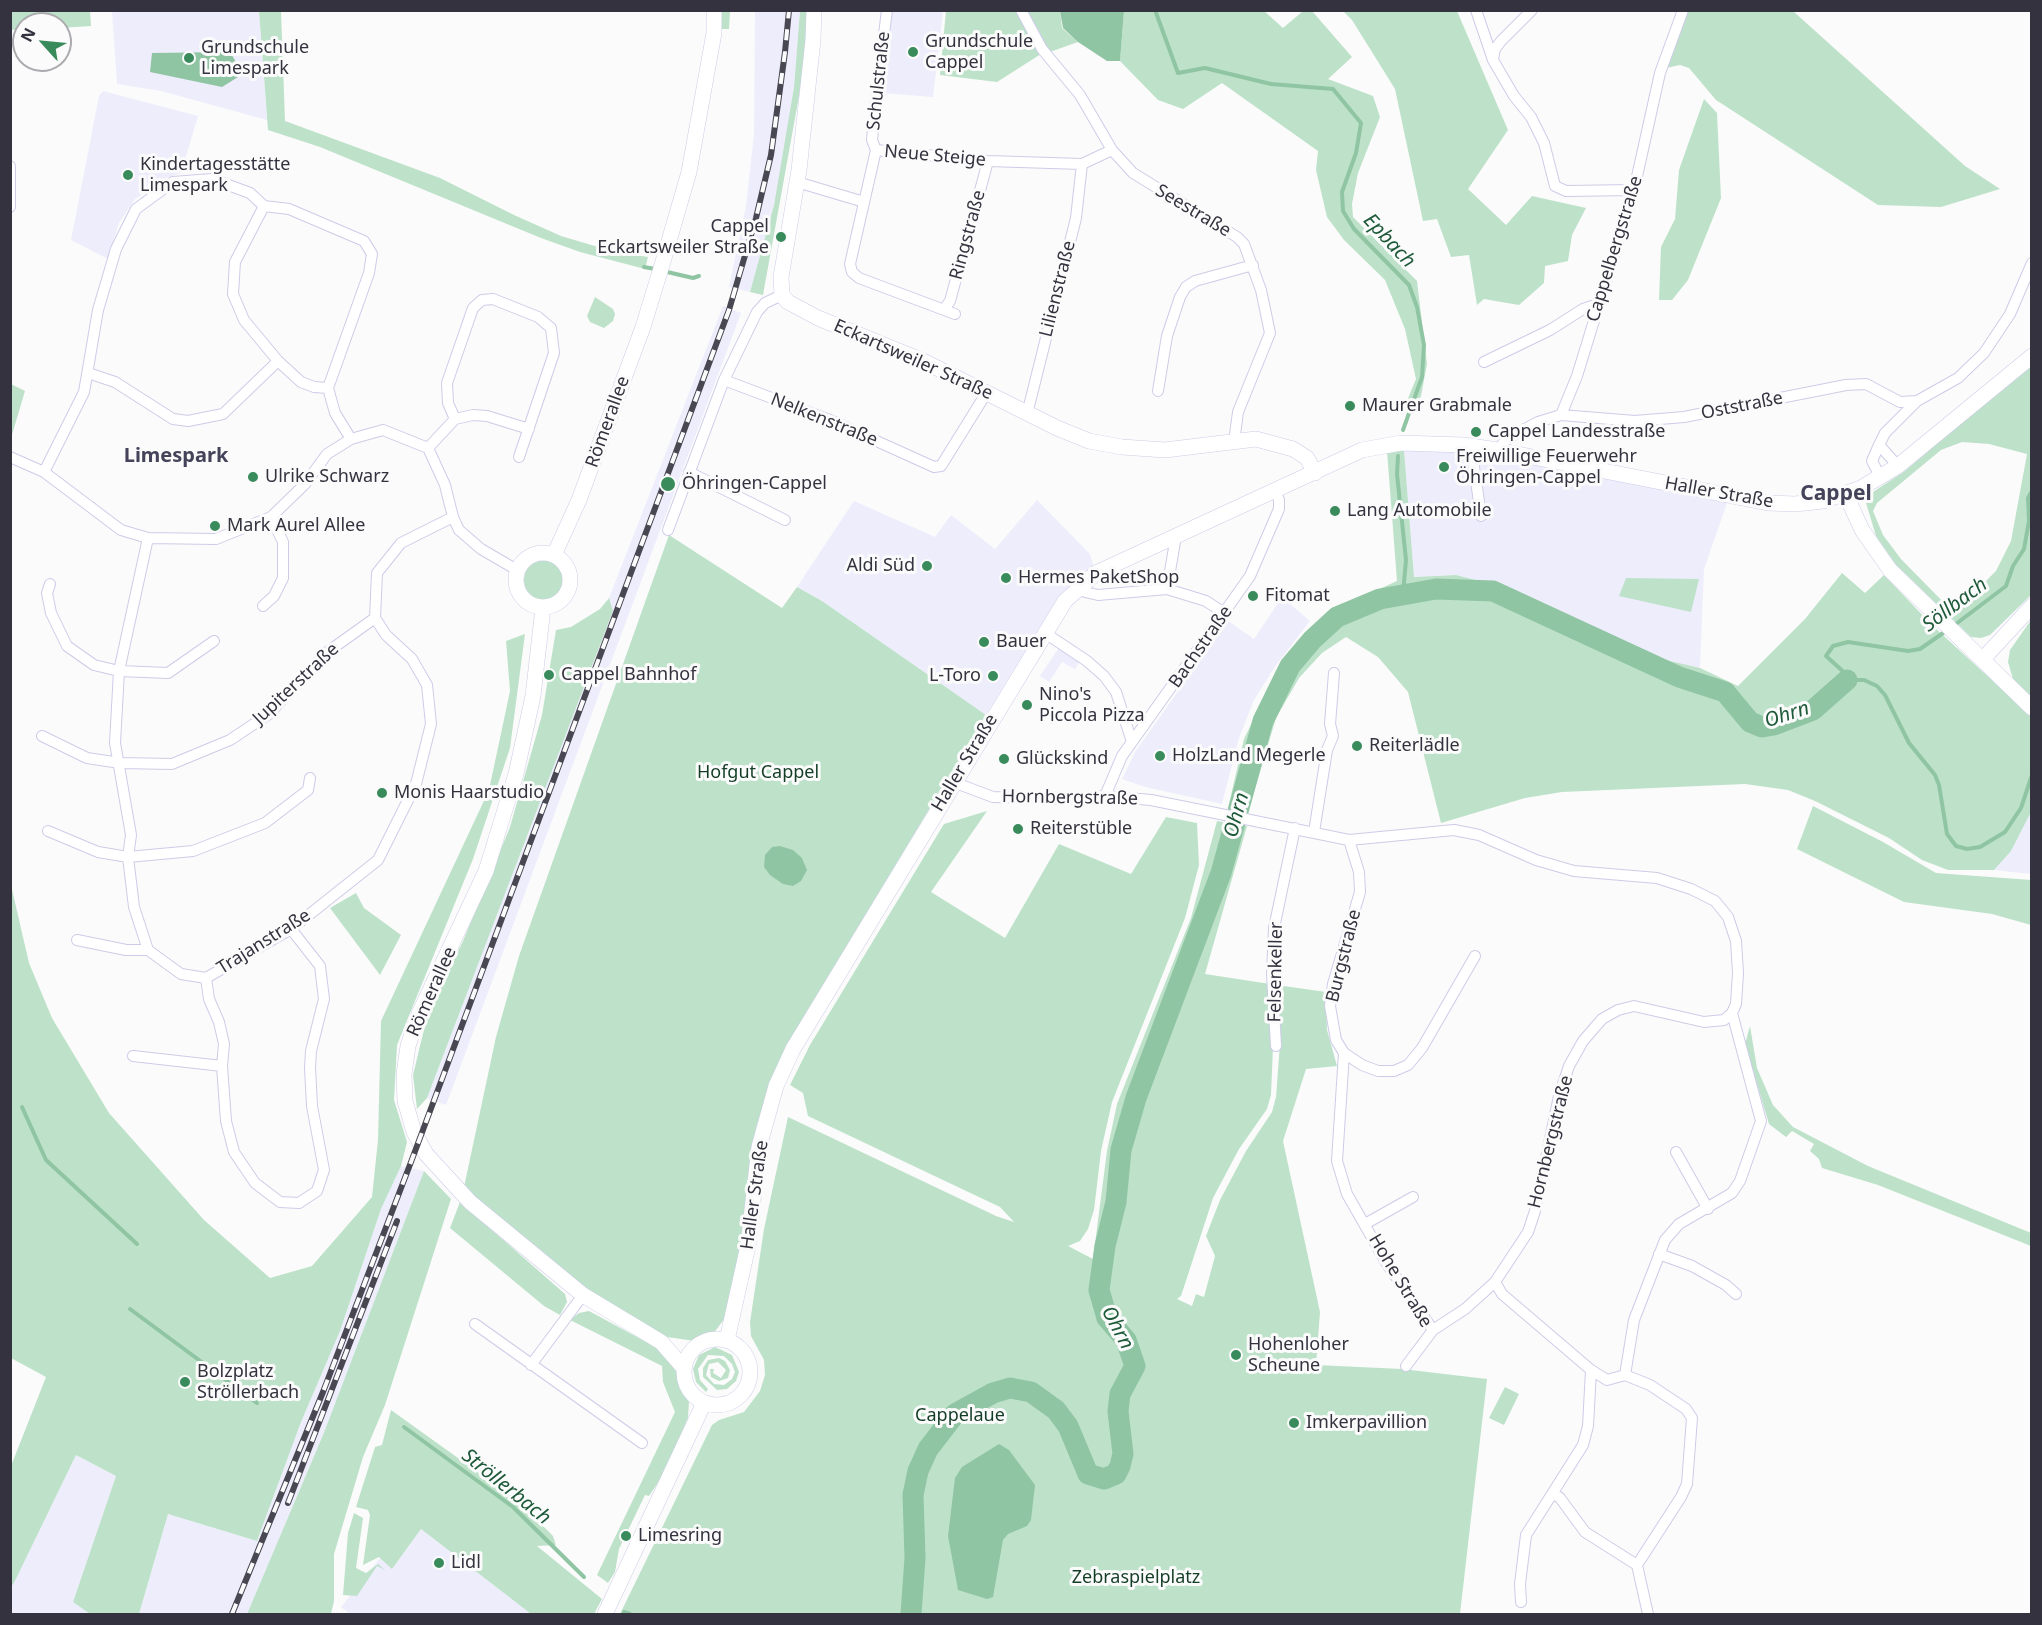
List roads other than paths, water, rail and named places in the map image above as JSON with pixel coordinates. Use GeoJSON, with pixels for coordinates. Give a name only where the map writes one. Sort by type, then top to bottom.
{"type":"FeatureCollection","features":[{"type":"Feature","properties":{"kind":"street","name":"Römerallee"},"geometry":{"type":"LineString","coordinates":[[554,555],[579,500],[644,327],[689,172],[714,33],[714,10]]}},
{"type":"Feature","properties":{"kind":"street"},"geometry":{"type":"LineString","coordinates":[[668,530],[724,380],[757,312],[765,303],[782,295],[781,277],[797,182],[812,58],[814,10]]}},
{"type":"Feature","properties":{"kind":"street","name":"Schulstraße"},"geometry":{"type":"LineString","coordinates":[[876,150],[872,140],[887,10]]}},
{"type":"Feature","properties":{"kind":"street","name":"Seestraße"},"geometry":{"type":"LineString","coordinates":[[1021,10],[1042,49],[1080,95],[1112,150],[1133,173],[1237,237],[1244,244],[1253,265],[1268,315],[1270,333],[1238,412],[1234,442]]}},
{"type":"Feature","properties":{"kind":"street"},"geometry":{"type":"LineString","coordinates":[[1476,10],[1493,60],[1514,96],[1531,117],[1544,143],[1555,186],[1566,190],[1634,190]]}},
{"type":"Feature","properties":{"kind":"street"},"geometry":{"type":"LineString","coordinates":[[1493,60],[1495,49],[1501,41],[1532,10]]}},
{"type":"Feature","properties":{"kind":"street","name":"Cappelbergstraße"},"geometry":{"type":"LineString","coordinates":[[1561,415],[1577,376],[1634,190],[1660,73],[1683,10]]}},
{"type":"Feature","properties":{"kind":"street","name":"Neue Steige"},"geometry":{"type":"LineString","coordinates":[[864,202],[876,150],[988,161],[1082,164],[1112,150]]}},
{"type":"Feature","properties":{"kind":"street","name":"Ringstraße"},"geometry":{"type":"LineString","coordinates":[[864,202],[850,264],[852,272],[859,278],[936,308],[950,311],[950,301],[988,161]]}},
{"type":"Feature","properties":{"kind":"street","name":"Lilienstraße"},"geometry":{"type":"LineString","coordinates":[[1027,414],[1076,218],[1082,164]]}},
{"type":"Feature","properties":{"kind":"street"},"geometry":{"type":"LineString","coordinates":[[10,166],[10,207]]}},
{"type":"Feature","properties":{"kind":"street"},"geometry":{"type":"LineString","coordinates":[[44,472],[79,402],[88,373],[101,299],[116,249],[136,209],[173,182],[212,179],[250,193],[264,206],[289,208],[364,241],[372,254],[369,273],[328,388],[335,413],[351,439]]}},
{"type":"Feature","properties":{"kind":"street"},"geometry":{"type":"LineString","coordinates":[[797,182],[864,202]]}},
{"type":"Feature","properties":{"kind":"street"},"geometry":{"type":"LineString","coordinates":[[264,206],[235,262],[233,294],[244,320],[278,361],[301,382],[314,387],[328,388]]}},
{"type":"Feature","properties":{"kind":"street"},"geometry":{"type":"LineString","coordinates":[[1881,478],[1872,461],[1885,433],[1917,401],[1958,378],[1984,353],[2010,314],[2031,263]]}},
{"type":"Feature","properties":{"kind":"street"},"geometry":{"type":"LineString","coordinates":[[1158,391],[1167,336],[1180,297],[1186,287],[1195,281],[1253,265]]}},
{"type":"Feature","properties":{"kind":"street","name":"Eckartsweiler Straße"},"geometry":{"type":"LineString","coordinates":[[782,295],[793,306],[923,361],[1027,414],[1089,441],[1122,447],[1166,450],[1256,440],[1293,449],[1307,458],[1315,472]]}},
{"type":"Feature","properties":{"kind":"street"},"geometry":{"type":"LineString","coordinates":[[454,419],[448,403],[447,383],[473,308],[482,300],[494,299],[538,317],[551,328],[554,353],[519,457]]}},
{"type":"Feature","properties":{"kind":"street"},"geometry":{"type":"LineString","coordinates":[[1484,362],[1598,304]]}},
{"type":"Feature","properties":{"kind":"street","name":"Haller Straße"},"geometry":{"type":"LineString","coordinates":[[727,1340],[748,1246],[759,1147],[776,1086],[819,1004],[1045,633],[1065,601],[1096,573],[1362,450],[1401,443],[1471,446],[1497,450],[1768,503],[1795,504],[1823,501],[1846,495],[1881,478],[2031,356]]}},
{"type":"Feature","properties":{"kind":"street"},"geometry":{"type":"LineString","coordinates":[[88,373],[115,382],[173,419],[188,422],[223,414],[278,361]]}},
{"type":"Feature","properties":{"kind":"street","name":"Nelkenstraße"},"geometry":{"type":"LineString","coordinates":[[724,380],[830,420],[934,467],[941,466],[987,392]]}},
{"type":"Feature","properties":{"kind":"street","name":"Oststraße"},"geometry":{"type":"LineString","coordinates":[[1561,415],[1635,421],[1684,417],[1846,385],[1866,384],[1900,402],[1917,401]]}},
{"type":"Feature","properties":{"kind":"street"},"geometry":{"type":"LineString","coordinates":[[428,448],[454,419],[473,415],[487,416],[529,429]]}},
{"type":"Feature","properties":{"kind":"street"},"geometry":{"type":"LineString","coordinates":[[1497,450],[1508,438],[1538,422],[1561,415]]}},
{"type":"Feature","properties":{"kind":"street"},"geometry":{"type":"LineString","coordinates":[[10,457],[44,472],[121,530],[148,538],[216,539],[271,517],[305,484],[327,454],[351,439],[383,430],[428,448],[445,485],[453,517],[459,530],[481,549],[517,570]]}},
{"type":"Feature","properties":{"kind":"street"},"geometry":{"type":"LineString","coordinates":[[1879,445],[1898,466]]}},
{"type":"Feature","properties":{"kind":"street"},"geometry":{"type":"LineString","coordinates":[[1471,446],[1480,516]]}},
{"type":"Feature","properties":{"kind":"street"},"geometry":{"type":"LineString","coordinates":[[689,472],[785,520]]}},
{"type":"Feature","properties":{"kind":"street","name":"Bachstraße"},"geometry":{"type":"LineString","coordinates":[[1105,796],[1112,775],[1132,742],[1250,576],[1276,517],[1279,501],[1275,490]]}},
{"type":"Feature","properties":{"kind":"street"},"geometry":{"type":"LineString","coordinates":[[1846,495],[1862,530],[1890,570],[2031,708]]}},
{"type":"Feature","properties":{"kind":"street"},"geometry":{"type":"LineString","coordinates":[[263,606],[274,596],[283,578],[283,542],[271,517]]}},
{"type":"Feature","properties":{"kind":"street"},"geometry":{"type":"LineString","coordinates":[[375,618],[377,573],[400,543],[453,517]]}},
{"type":"Feature","properties":{"kind":"street"},"geometry":{"type":"LineString","coordinates":[[1167,590],[1176,536]]}},
{"type":"Feature","properties":{"kind":"street"},"geometry":{"type":"LineString","coordinates":[[77,939],[126,950],[148,950],[134,907],[128,857],[130,835],[115,743],[119,671],[148,538]]}},
{"type":"Feature","properties":{"kind":"street"},"geometry":{"type":"LineString","coordinates":[[532,554],[554,555],[568,569],[569,589],[559,603],[543,608],[522,599],[516,585],[517,570],[532,554]]}},
{"type":"Feature","properties":{"kind":"street"},"geometry":{"type":"LineString","coordinates":[[50,584],[47,593],[51,613],[67,646],[94,665],[119,671],[168,673],[214,641]]}},
{"type":"Feature","properties":{"kind":"street"},"geometry":{"type":"LineString","coordinates":[[1080,588],[1085,592],[1098,595],[1167,590],[1206,601],[1224,613]]}},
{"type":"Feature","properties":{"kind":"street"},"geometry":{"type":"LineString","coordinates":[[1983,659],[2031,606]]}},
{"type":"Feature","properties":{"kind":"street","name":"Römerallee"},"geometry":{"type":"LineString","coordinates":[[543,608],[533,696],[507,807],[486,871],[418,1016],[404,1074],[405,1101],[414,1132],[426,1154],[452,1185],[503,1232],[583,1295],[661,1342],[683,1368]]}},
{"type":"Feature","properties":{"kind":"street","name":"Jupiterstraße"},"geometry":{"type":"LineString","coordinates":[[42,736],[87,758],[120,763],[172,764],[230,740],[269,714],[326,653],[375,618]]}},
{"type":"Feature","properties":{"kind":"street","name":"Trajanstraße"},"geometry":{"type":"LineString","coordinates":[[148,950],[181,974],[206,978],[291,929],[378,860],[416,784],[431,724],[427,685],[412,659],[386,635],[375,618]]}},
{"type":"Feature","properties":{"kind":"street"},"geometry":{"type":"LineString","coordinates":[[1045,633],[1087,661],[1104,676],[1116,692],[1132,742]]}},
{"type":"Feature","properties":{"kind":"street"},"geometry":{"type":"LineString","coordinates":[[1314,832],[1327,750],[1333,736],[1330,724],[1334,673]]}},
{"type":"Feature","properties":{"kind":"street"},"geometry":{"type":"LineString","coordinates":[[48,831],[98,852],[128,857],[193,851],[265,823],[308,790],[310,778]]}},
{"type":"Feature","properties":{"kind":"street","name":"Hornbergstraße"},"geometry":{"type":"LineString","coordinates":[[953,782],[993,797],[1071,799],[1105,796],[1151,800],[1295,828]]}},
{"type":"Feature","properties":{"kind":"street"},"geometry":{"type":"LineString","coordinates":[[1295,828],[1349,840],[1454,830],[1479,835],[1536,860],[1575,871],[1657,878],[1691,889],[1715,902],[1728,917],[1736,941],[1738,974],[1736,1004],[1732,1013],[1761,1121],[1740,1182],[1732,1192],[1671,1232],[1659,1254],[1634,1320],[1625,1375]]}},
{"type":"Feature","properties":{"kind":"street","name":"Felsenkeller"},"geometry":{"type":"LineString","coordinates":[[1276,1046],[1272,974],[1274,928],[1295,828]]}},
{"type":"Feature","properties":{"kind":"street","name":"Burgstraße"},"geometry":{"type":"LineString","coordinates":[[1344,1053],[1330,1023],[1330,1006],[1333,984],[1360,892],[1359,872],[1349,840]]}},
{"type":"Feature","properties":{"kind":"street"},"geometry":{"type":"LineString","coordinates":[[206,978],[209,999],[219,1022],[224,1044],[222,1066],[226,1121],[234,1152],[255,1183],[280,1202],[299,1203],[317,1191],[324,1170],[312,1106],[310,1068],[311,1051],[324,999],[320,966],[291,929]]}},
{"type":"Feature","properties":{"kind":"street"},"geometry":{"type":"LineString","coordinates":[[1344,1053],[1362,1065],[1378,1071],[1394,1071],[1408,1065],[1422,1048],[1475,957]]}},
{"type":"Feature","properties":{"kind":"street","name":"Hornbergstraße"},"geometry":{"type":"LineString","coordinates":[[1433,1330],[1464,1309],[1495,1282],[1528,1232],[1535,1211],[1559,1096],[1569,1066],[1583,1041],[1602,1019],[1618,1010],[1634,1006],[1704,1022],[1724,1020],[1732,1013]]}},
{"type":"Feature","properties":{"kind":"street","name":"Hohe Straße"},"geometry":{"type":"LineString","coordinates":[[1344,1053],[1337,1161],[1347,1194],[1387,1264],[1433,1330],[1406,1366]]}},
{"type":"Feature","properties":{"kind":"street"},"geometry":{"type":"LineString","coordinates":[[133,1056],[222,1066]]}},
{"type":"Feature","properties":{"kind":"street"},"geometry":{"type":"LineString","coordinates":[[1676,1152],[1708,1209]]}},
{"type":"Feature","properties":{"kind":"street","name":"Hohe Straße"},"geometry":{"type":"LineString","coordinates":[[1365,1224],[1413,1197]]}},
{"type":"Feature","properties":{"kind":"street"},"geometry":{"type":"LineString","coordinates":[[1659,1254],[1692,1266],[1726,1285],[1736,1294]]}},
{"type":"Feature","properties":{"kind":"street"},"geometry":{"type":"LineString","coordinates":[[1495,1282],[1502,1294],[1591,1370],[1608,1380],[1625,1375],[1650,1385],[1686,1409],[1692,1418],[1687,1484],[1682,1497],[1637,1565]]}},
{"type":"Feature","properties":{"kind":"street"},"geometry":{"type":"LineString","coordinates":[[531,1365],[583,1295]]}},
{"type":"Feature","properties":{"kind":"street"},"geometry":{"type":"LineString","coordinates":[[475,1324],[642,1443]]}},
{"type":"Feature","properties":{"kind":"street"},"geometry":{"type":"LineString","coordinates":[[709,1339],[727,1340],[744,1352],[749,1362],[748,1383],[735,1400],[715,1406],[704,1403],[688,1389],[683,1368],[693,1348],[709,1339]]}},
{"type":"Feature","properties":{"kind":"street","name":"Römerallee"},"geometry":{"type":"LineString","coordinates":[[661,1342],[693,1348]]}},
{"type":"Feature","properties":{"kind":"street"},"geometry":{"type":"LineString","coordinates":[[1521,1602],[1520,1584],[1526,1535],[1583,1445],[1588,1426],[1591,1370]]}},
{"type":"Feature","properties":{"kind":"street"},"geometry":{"type":"LineString","coordinates":[[605,1614],[704,1403]]}},
{"type":"Feature","properties":{"kind":"street"},"geometry":{"type":"LineString","coordinates":[[1553,1493],[1560,1498],[1586,1532],[1637,1565],[1648,1614]]}},
{"type":"Feature","properties":{"kind":"waterway","name":"Epbach"},"geometry":{"type":"LineString","coordinates":[[1155,10],[1178,73],[1205,68],[1271,84],[1333,89],[1361,123],[1356,153],[1342,192],[1343,211],[1354,229],[1409,285],[1417,307],[1424,345],[1422,377],[1403,430]]}},
{"type":"Feature","properties":{"kind":"waterway"},"geometry":{"type":"LineString","coordinates":[[644,267],[655,269]]}},
{"type":"Feature","properties":{"kind":"waterway"},"geometry":{"type":"LineString","coordinates":[[663,271],[693,278],[699,276]]}},
{"type":"Feature","properties":{"kind":"waterway","name":"Epbach"},"geometry":{"type":"LineString","coordinates":[[1398,456],[1397,474],[1406,560],[1403,594]]}},
{"type":"Feature","properties":{"kind":"waterway","name":"Söllbach"},"geometry":{"type":"LineString","coordinates":[[1952,627],[2006,586],[2013,566],[2024,549],[2029,521],[2028,498],[2032,491]]}},
{"type":"Feature","properties":{"kind":"waterway","name":"Ohrn"},"geometry":{"type":"LineString","coordinates":[[911,1614],[915,1558],[913,1495],[918,1471],[928,1449],[955,1414],[993,1393],[1010,1388],[1031,1392],[1056,1410],[1068,1426],[1088,1474],[1104,1479],[1116,1474],[1120,1466],[1123,1454],[1118,1411],[1120,1394],[1135,1366],[1126,1340],[1107,1318],[1099,1290],[1105,1246],[1116,1202],[1121,1150],[1136,1098],[1221,873],[1263,721],[1290,666],[1312,640],[1337,617],[1380,599],[1436,589],[1493,591],[1679,677],[1725,692],[1750,722],[1762,727],[1774,725],[1813,710],[1847,680]]}},
{"type":"Feature","properties":{"kind":"waterway","name":"Ohrn"},"geometry":{"type":"LineString","coordinates":[[1946,631],[1920,649],[1908,651],[1848,642],[1833,646],[1826,656],[1846,674],[1847,680],[1864,680],[1877,686],[1885,695],[1909,743],[1935,775],[1939,785],[1947,834],[1956,846],[1967,849],[1980,847],[2005,832],[2021,808],[2032,775]]}},
{"type":"Feature","properties":{"kind":"waterway","name":"Ströllerbach"},"geometry":{"type":"LineString","coordinates":[[22,1107],[46,1160],[137,1244]]}},
{"type":"Feature","properties":{"kind":"waterway","name":"Ströllerbach"},"geometry":{"type":"LineString","coordinates":[[130,1309],[257,1403]]}},
{"type":"Feature","properties":{"kind":"waterway","name":"Ströllerbach"},"geometry":{"type":"LineString","coordinates":[[404,1427],[513,1507],[584,1577]]}},
{"type":"Feature","properties":{"kind":"waterway","name":"Ströllerbach"},"geometry":{"type":"LineString","coordinates":[[624,1612],[630,1614]]}},
{"type":"Feature","properties":{"kind":"railway"},"geometry":{"type":"LineString","coordinates":[[232,1614],[323,1392],[411,1162],[729,310],[756,218],[771,155],[789,10]]}},
{"type":"Feature","properties":{"kind":"railway"},"geometry":{"type":"LineString","coordinates":[[288,1503],[397,1221]]}},
{"type":"Feature","properties":{"kind":"place","name":"Grundschule Cappel"},"geometry":{"type":"Point","coordinates":[913,52]}},
{"type":"Feature","properties":{"kind":"place","name":"Grundschule Limespark"},"geometry":{"type":"Point","coordinates":[189,58]}},
{"type":"Feature","properties":{"kind":"place","name":"Kindertagesstätte Limespark"},"geometry":{"type":"Point","coordinates":[128,175]}},
{"type":"Feature","properties":{"kind":"place","name":"Cappel Eckartsweiler Straße"},"geometry":{"type":"Point","coordinates":[781,237]}},
{"type":"Feature","properties":{"kind":"place","name":"Maurer Grabmale"},"geometry":{"type":"Point","coordinates":[1350,406]}},
{"type":"Feature","properties":{"kind":"place","name":"Cappel Landesstraße"},"geometry":{"type":"Point","coordinates":[1476,432]}},
{"type":"Feature","properties":{"kind":"place","name":"Freiwillige Feuerwehr Öhringen-Cappel"},"geometry":{"type":"Point","coordinates":[1444,467]}},
{"type":"Feature","properties":{"kind":"place","name":"Ulrike Schwarz"},"geometry":{"type":"Point","coordinates":[253,477]}},
{"type":"Feature","properties":{"kind":"place","name":"Öhringen-Cappel"},"geometry":{"type":"Point","coordinates":[668,484]}},
{"type":"Feature","properties":{"kind":"place","name":"Lang Automobile"},"geometry":{"type":"Point","coordinates":[1335,511]}},
{"type":"Feature","properties":{"kind":"place","name":"Mark Aurel Allee"},"geometry":{"type":"Point","coordinates":[215,526]}},
{"type":"Feature","properties":{"kind":"place","name":"Aldi Süd"},"geometry":{"type":"Point","coordinates":[927,566]}},
{"type":"Feature","properties":{"kind":"place","name":"Hermes PaketShop"},"geometry":{"type":"Point","coordinates":[1006,578]}},
{"type":"Feature","properties":{"kind":"place","name":"Fitomat"},"geometry":{"type":"Point","coordinates":[1253,596]}},
{"type":"Feature","properties":{"kind":"place","name":"Bauer"},"geometry":{"type":"Point","coordinates":[984,642]}},
{"type":"Feature","properties":{"kind":"place","name":"Cappel Bahnhof"},"geometry":{"type":"Point","coordinates":[549,675]}},
{"type":"Feature","properties":{"kind":"place","name":"L-Toro"},"geometry":{"type":"Point","coordinates":[993,676]}},
{"type":"Feature","properties":{"kind":"place","name":"Nino's Piccola Pizza"},"geometry":{"type":"Point","coordinates":[1027,705]}},
{"type":"Feature","properties":{"kind":"place","name":"Reiterlädle"},"geometry":{"type":"Point","coordinates":[1357,746]}},
{"type":"Feature","properties":{"kind":"place","name":"HolzLand Megerle"},"geometry":{"type":"Point","coordinates":[1160,756]}},
{"type":"Feature","properties":{"kind":"place","name":"Glückskind"},"geometry":{"type":"Point","coordinates":[1004,759]}},
{"type":"Feature","properties":{"kind":"place","name":"Monis Haarstudio"},"geometry":{"type":"Point","coordinates":[382,793]}},
{"type":"Feature","properties":{"kind":"place","name":"Reiterstüble"},"geometry":{"type":"Point","coordinates":[1018,829]}},
{"type":"Feature","properties":{"kind":"place","name":"Hohenloher Scheune"},"geometry":{"type":"Point","coordinates":[1236,1355]}},
{"type":"Feature","properties":{"kind":"place","name":"Bolzplatz Ströllerbach"},"geometry":{"type":"Point","coordinates":[185,1382]}},
{"type":"Feature","properties":{"kind":"place","name":"Imkerpavillion"},"geometry":{"type":"Point","coordinates":[1294,1423]}},
{"type":"Feature","properties":{"kind":"place","name":"Limesring"},"geometry":{"type":"Point","coordinates":[626,1536]}},
{"type":"Feature","properties":{"kind":"place","name":"Lidl"},"geometry":{"type":"Point","coordinates":[439,1563]}},
{"type":"Feature","properties":{"kind":"district","name":"Limespark"},"geometry":{"type":"Point","coordinates":[176,456]}},
{"type":"Feature","properties":{"kind":"district","name":"Cappel"},"geometry":{"type":"Point","coordinates":[1836,494]}},
{"type":"Feature","properties":{"kind":"park label","name":"Hofgut Cappel"},"geometry":{"type":"Point","coordinates":[758,773]}},
{"type":"Feature","properties":{"kind":"park label","name":"Cappelaue"},"geometry":{"type":"Point","coordinates":[960,1416]}},
{"type":"Feature","properties":{"kind":"park label","name":"Zebraspielplatz"},"geometry":{"type":"Point","coordinates":[1136,1578]}}]}
